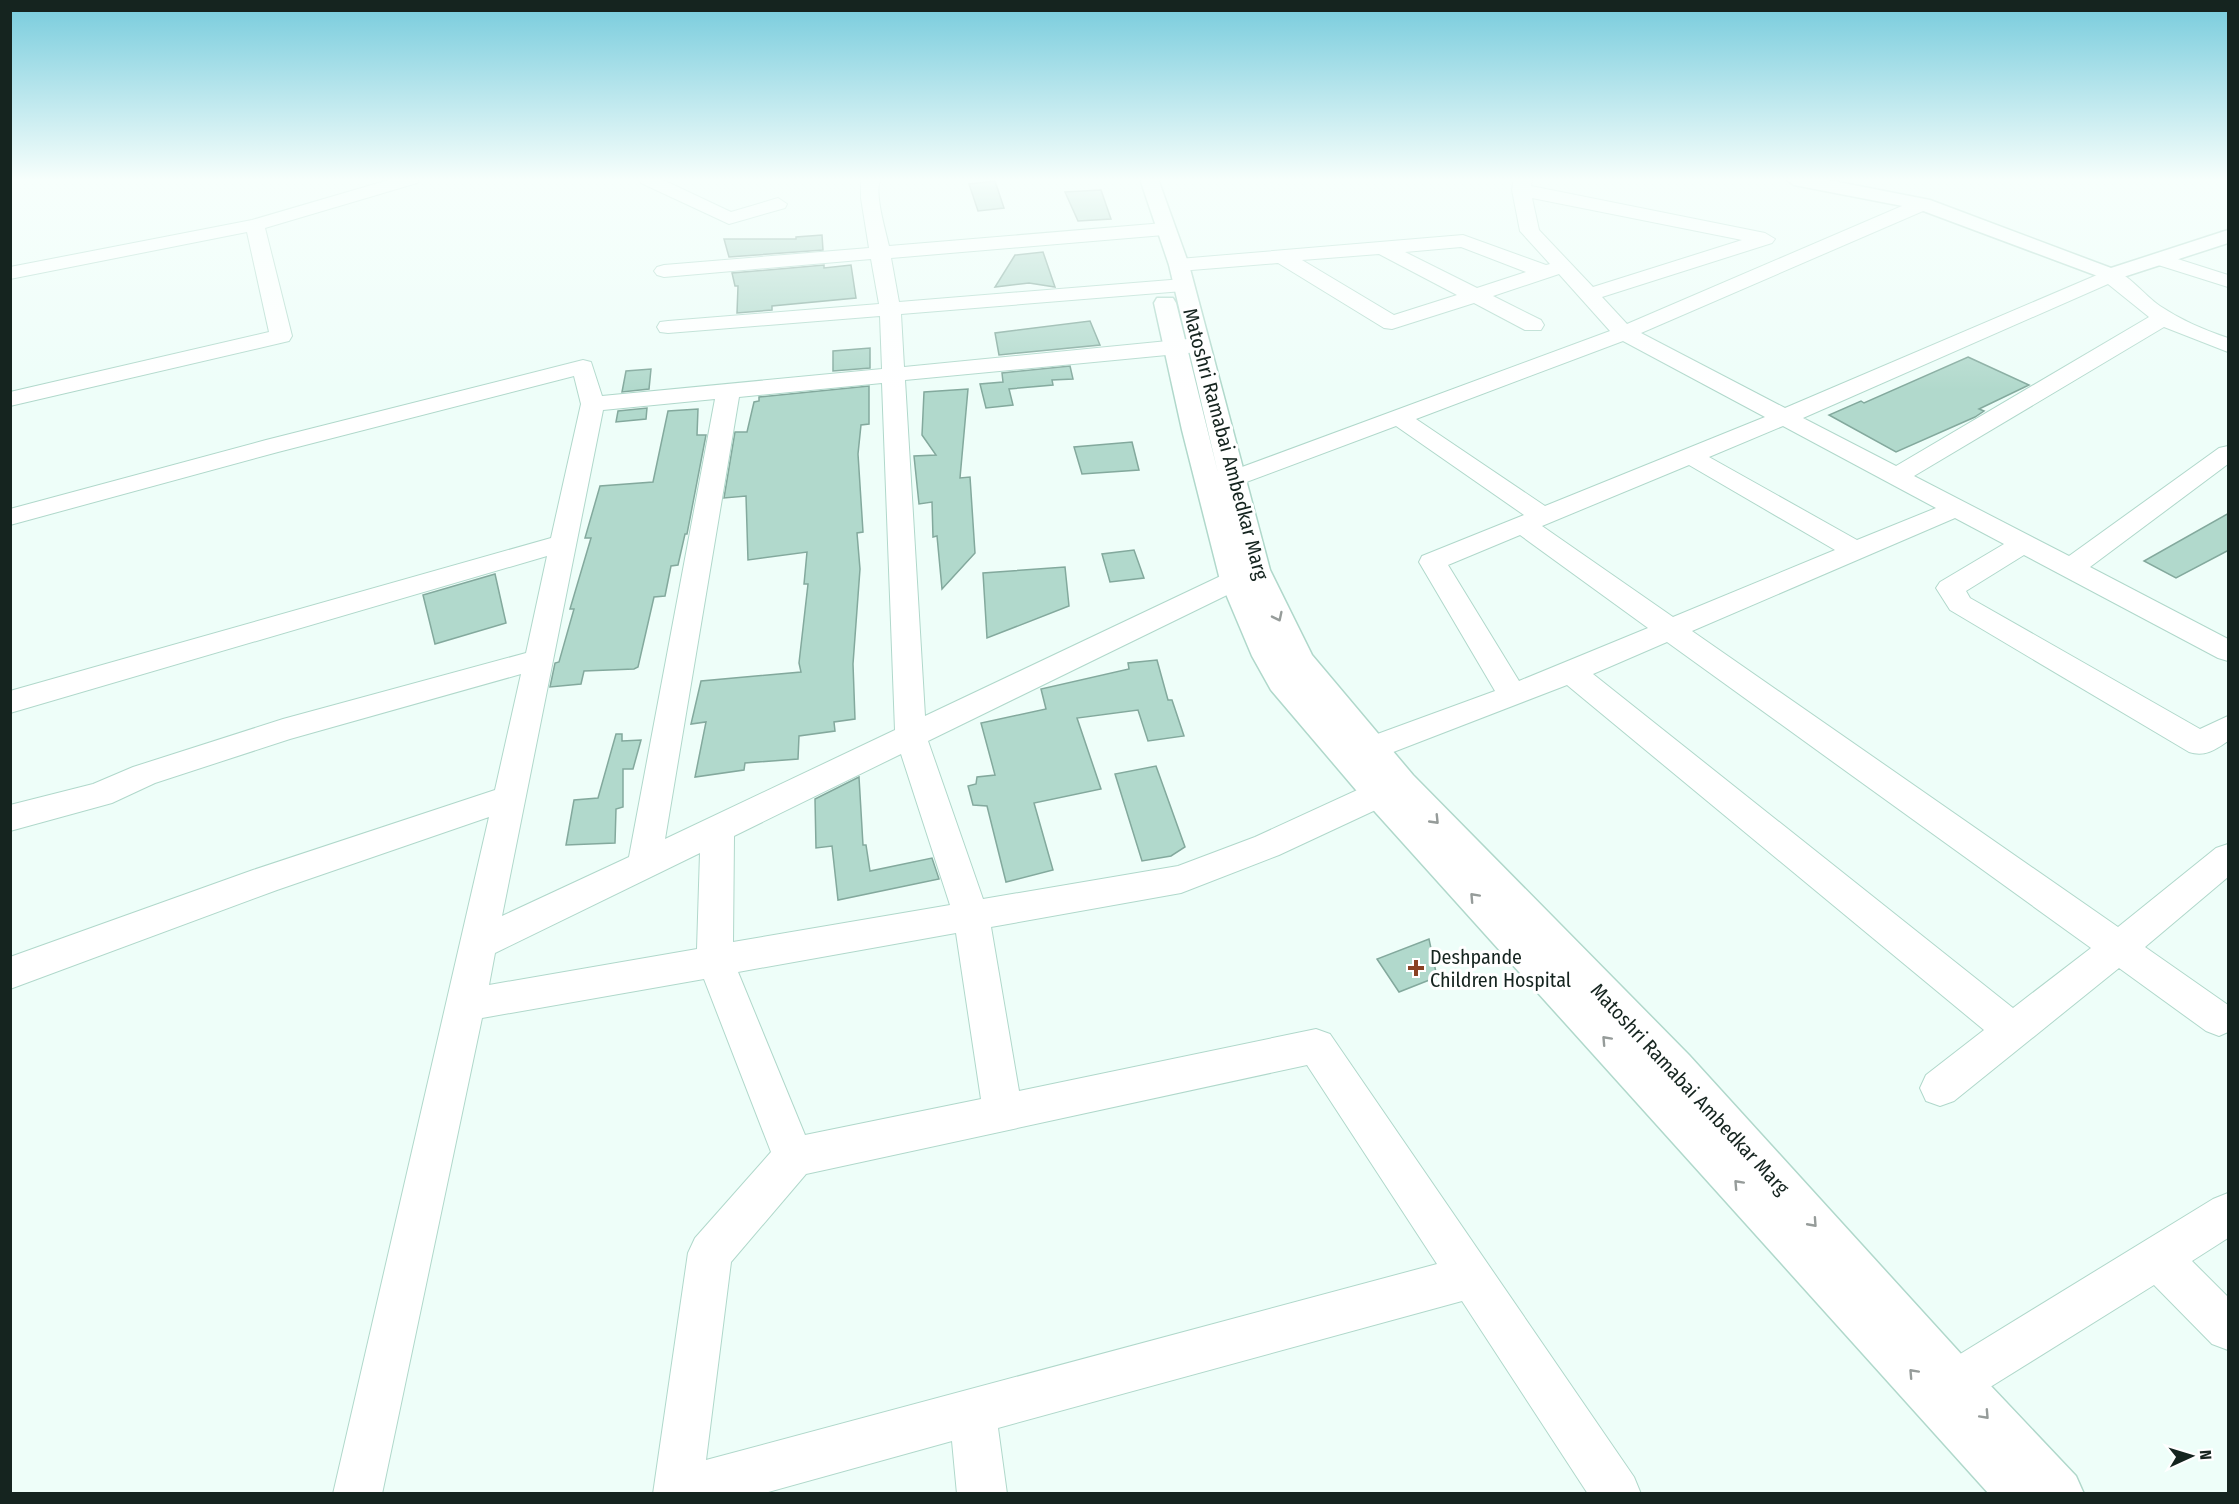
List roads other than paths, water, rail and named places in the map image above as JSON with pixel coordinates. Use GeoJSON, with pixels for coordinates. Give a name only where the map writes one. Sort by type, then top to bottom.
{"type":"FeatureCollection","features":[{"type":"Feature","properties":{"kind":"street"},"geometry":{"type":"LineString","coordinates":[[10,273],[132,249]]}},
{"type":"Feature","properties":{"kind":"street"},"geometry":{"type":"LineString","coordinates":[[10,399],[281,336],[261,249]]}},
{"type":"Feature","properties":{"kind":"street"},"geometry":{"type":"LineString","coordinates":[[879,249],[890,308],[911,736],[971,916],[1003,1113]]}},
{"type":"Feature","properties":{"kind":"street"},"geometry":{"type":"LineString","coordinates":[[664,271],[924,249]]}},
{"type":"Feature","properties":{"kind":"street"},"geometry":{"type":"LineString","coordinates":[[1164,249],[1175,279],[1186,346],[1267,656],[1282,682],[1390,789],[2024,1494]]}},
{"type":"Feature","properties":{"kind":"street"},"geometry":{"type":"LineString","coordinates":[[668,327],[890,308],[1175,279],[1281,256],[1367,249]]}},
{"type":"Feature","properties":{"kind":"street"},"geometry":{"type":"LineString","coordinates":[[1384,249],[1533,325]]}},
{"type":"Feature","properties":{"kind":"street"},"geometry":{"type":"LineString","coordinates":[[1489,249],[1553,269],[1587,295],[1624,333],[2071,568],[2225,644]]}},
{"type":"Feature","properties":{"kind":"street"},"geometry":{"type":"LineString","coordinates":[[1541,249],[1553,269]]}},
{"type":"Feature","properties":{"kind":"street"},"geometry":{"type":"LineString","coordinates":[[1587,295],[1733,249]]}},
{"type":"Feature","properties":{"kind":"street"},"geometry":{"type":"LineString","coordinates":[[1232,479],[1624,333],[1818,249]]}},
{"type":"Feature","properties":{"kind":"street"},"geometry":{"type":"LineString","coordinates":[[2043,249],[2111,275],[2132,296],[2162,319],[2229,345]]}},
{"type":"Feature","properties":{"kind":"street"},"geometry":{"type":"LineString","coordinates":[[1513,696],[1432,562],[1785,417],[2111,275],[2192,249]]}},
{"type":"Feature","properties":{"kind":"street"},"geometry":{"type":"LineString","coordinates":[[1281,256],[1392,323],[1553,269]]}},
{"type":"Feature","properties":{"kind":"street"},"geometry":{"type":"LineString","coordinates":[[2162,260],[2229,281]]}},
{"type":"Feature","properties":{"kind":"street"},"geometry":{"type":"LineString","coordinates":[[1896,476],[2162,319]]}},
{"type":"Feature","properties":{"kind":"street"},"geometry":{"type":"LineString","coordinates":[[593,404],[1186,346]]}},
{"type":"Feature","properties":{"kind":"street","name":"Matoshri Ramabai Ambedkar Marg"},"geometry":{"type":"LineString","coordinates":[[1186,346],[1232,479],[1245,575],[1299,660],[1372,748],[1390,789],[1675,1068],[1955,1383],[2058,1494]]}},
{"type":"Feature","properties":{"kind":"street"},"geometry":{"type":"LineString","coordinates":[[10,517],[274,444],[314,437],[584,367],[593,404],[466,1005],[357,1494]]}},
{"type":"Feature","properties":{"kind":"street"},"geometry":{"type":"LineString","coordinates":[[644,865],[728,391]]}},
{"type":"Feature","properties":{"kind":"street"},"geometry":{"type":"LineString","coordinates":[[1398,417],[1670,629],[2218,1019]]}},
{"type":"Feature","properties":{"kind":"street"},"geometry":{"type":"LineString","coordinates":[[2071,568],[2229,453]]}},
{"type":"Feature","properties":{"kind":"street"},"geometry":{"type":"LineString","coordinates":[[1690,456],[1856,551]]}},
{"type":"Feature","properties":{"kind":"street"},"geometry":{"type":"LineString","coordinates":[[1372,748],[1513,696],[1957,508]]}},
{"type":"Feature","properties":{"kind":"street"},"geometry":{"type":"LineString","coordinates":[[10,702],[564,543]]}},
{"type":"Feature","properties":{"kind":"street"},"geometry":{"type":"LineString","coordinates":[[2024,543],[1950,588],[1959,604],[2200,744],[2229,727]]}},
{"type":"Feature","properties":{"kind":"street"},"geometry":{"type":"LineString","coordinates":[[477,945],[1245,575]]}},
{"type":"Feature","properties":{"kind":"street"},"geometry":{"type":"LineString","coordinates":[[10,818],[101,794],[144,775],[283,730],[539,659]]}},
{"type":"Feature","properties":{"kind":"street"},"geometry":{"type":"LineString","coordinates":[[1571,672],[2013,1030]]}},
{"type":"Feature","properties":{"kind":"street"},"geometry":{"type":"LineString","coordinates":[[466,1005],[1181,879],[1267,846],[1390,789]]}},
{"type":"Feature","properties":{"kind":"street"},"geometry":{"type":"LineString","coordinates":[[10,973],[265,880],[509,798]]}},
{"type":"Feature","properties":{"kind":"street"},"geometry":{"type":"LineString","coordinates":[[717,830],[715,961],[794,1157]]}},
{"type":"Feature","properties":{"kind":"street"},"geometry":{"type":"LineString","coordinates":[[1940,1089],[2201,882],[2229,857]]}},
{"type":"Feature","properties":{"kind":"street"},"geometry":{"type":"LineString","coordinates":[[1471,1277],[677,1493],[710,1253],[794,1157],[1316,1046],[1617,1494]]}},
{"type":"Feature","properties":{"kind":"street"},"geometry":{"type":"LineString","coordinates":[[1955,1383],[2229,1214]]}},
{"type":"Feature","properties":{"kind":"street"},"geometry":{"type":"LineString","coordinates":[[2158,1258],[2229,1328]]}},
{"type":"Feature","properties":{"kind":"street"},"geometry":{"type":"LineString","coordinates":[[973,1414],[981,1494]]}},
{"type":"Feature","properties":{"kind":"place","name":"Deshpande Children Hospital"},"geometry":{"type":"Point","coordinates":[1416,968]}}]}
